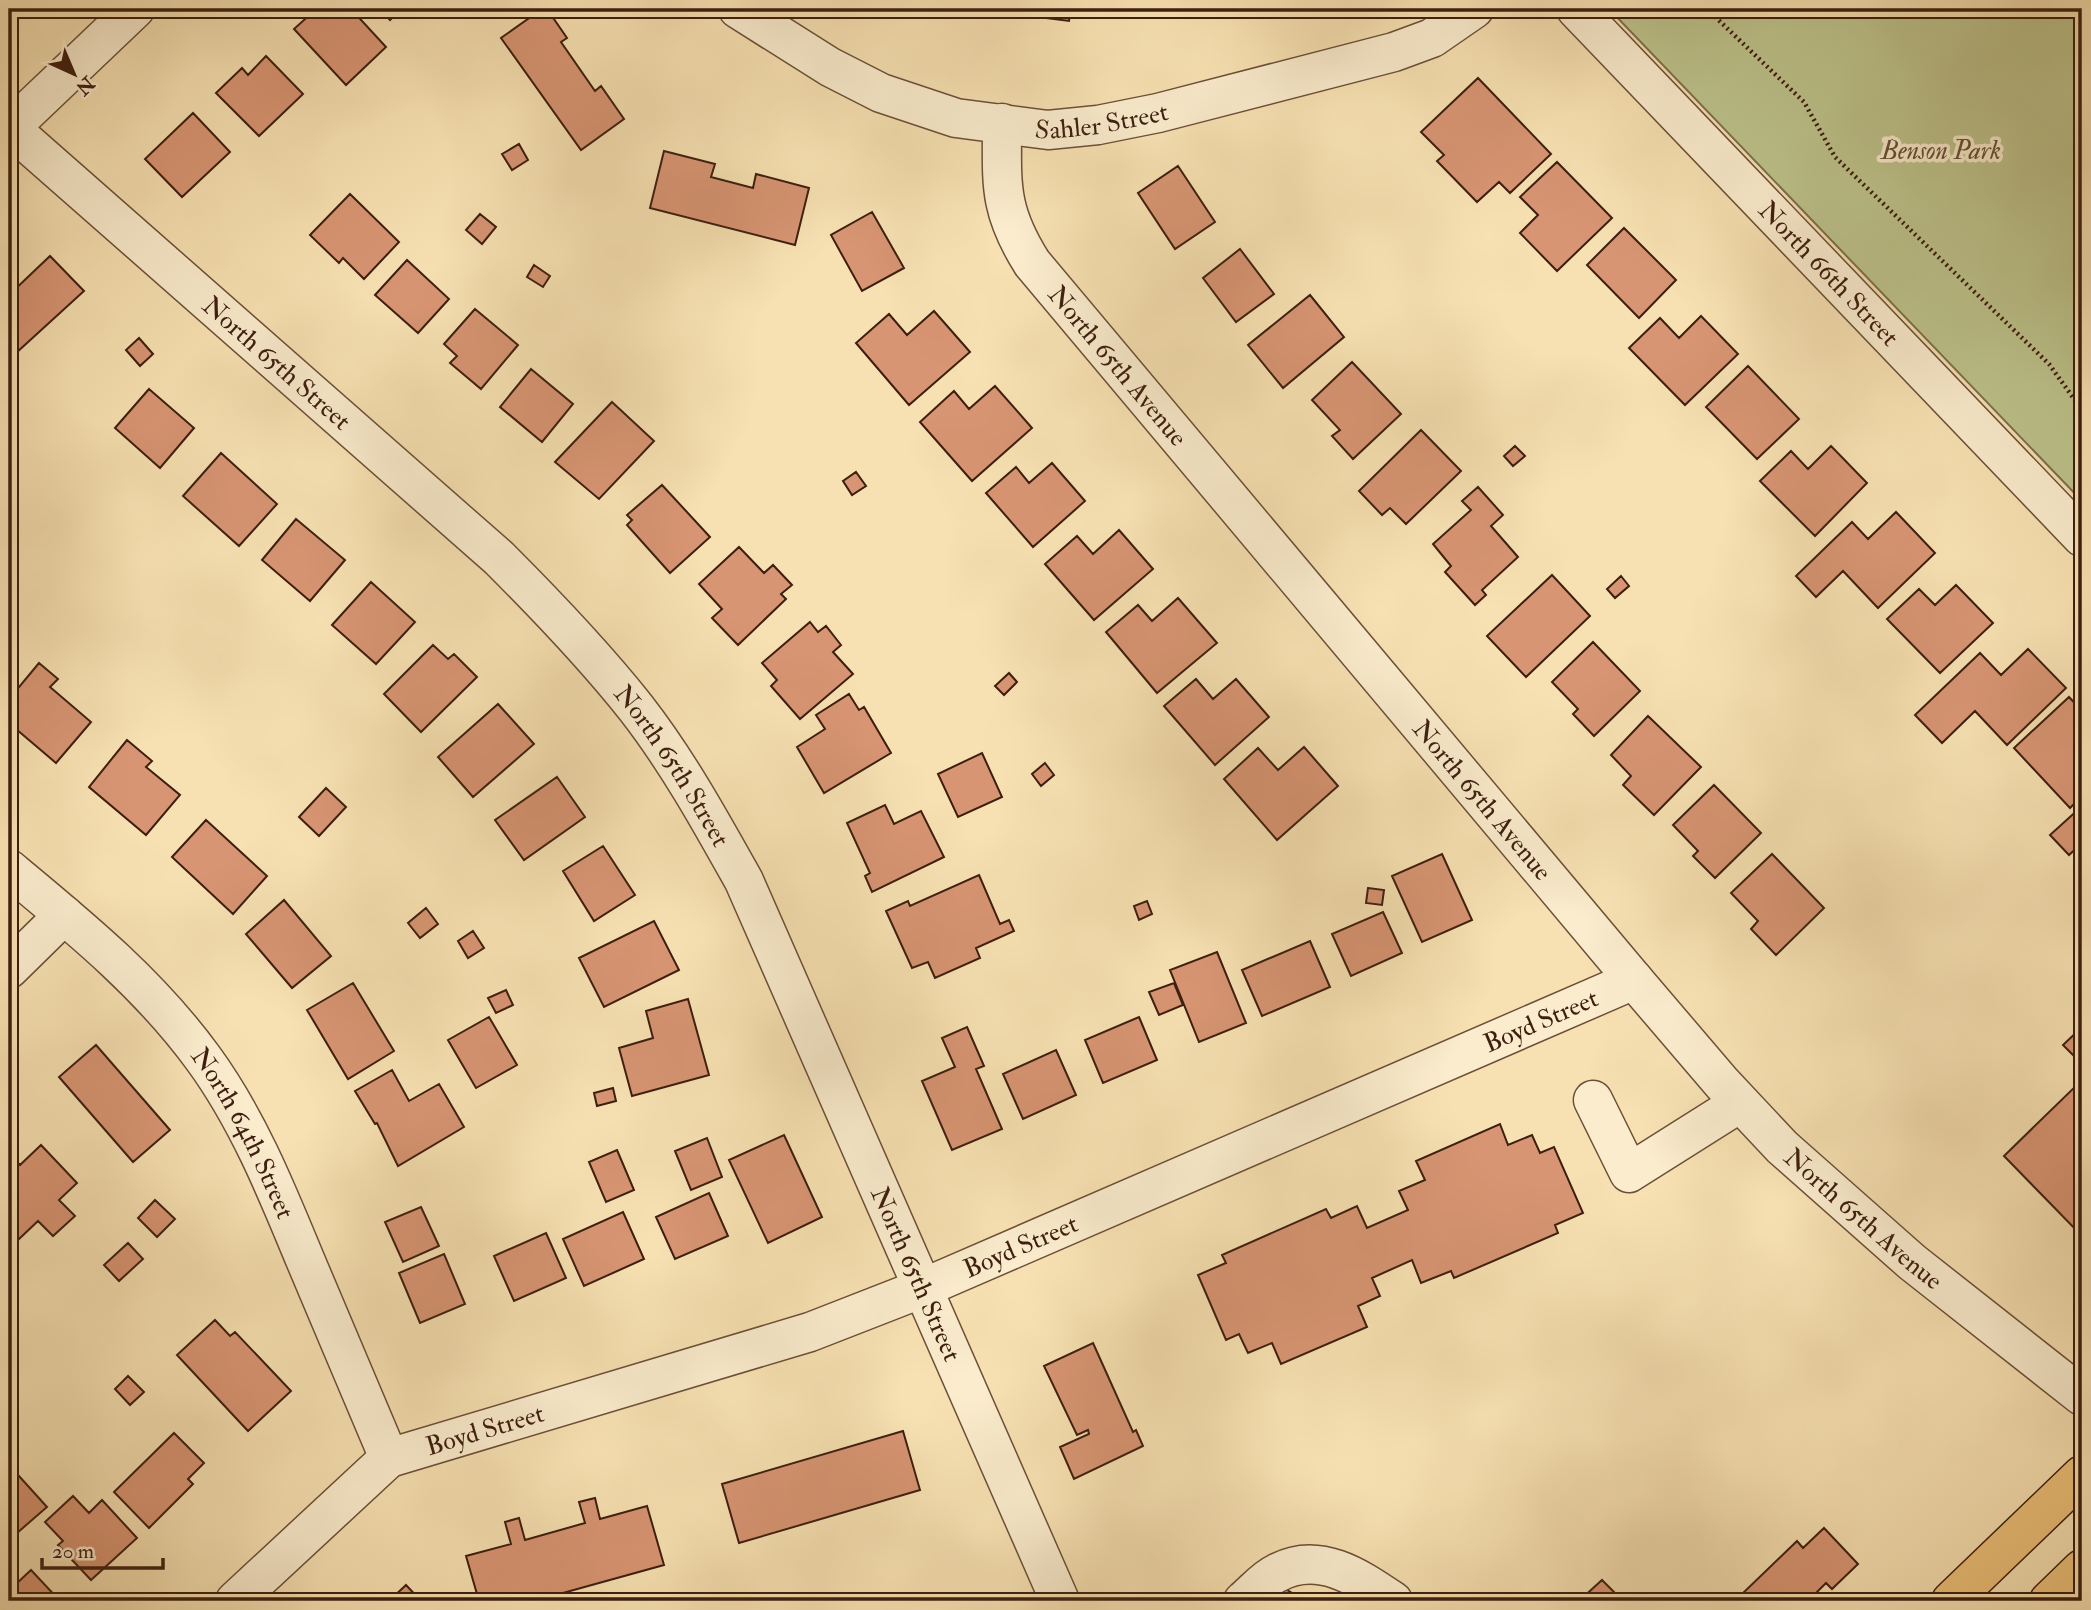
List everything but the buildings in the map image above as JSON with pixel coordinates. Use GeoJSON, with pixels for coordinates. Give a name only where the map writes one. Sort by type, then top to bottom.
{"type":"FeatureCollection","features":[{"type":"Feature","properties":{"kind":"main road"},"geometry":{"type":"LineString","coordinates":[[1951,1601],[2082,1475]]}},
{"type":"Feature","properties":{"kind":"main road"},"geometry":{"type":"LineString","coordinates":[[2049,1601],[2082,1569]]}},
{"type":"Feature","properties":{"kind":"street"},"geometry":{"type":"LineString","coordinates":[[9,128],[135,9]]}},
{"type":"Feature","properties":{"kind":"street","name":"Sahler Street"},"geometry":{"type":"LineString","coordinates":[[738,9],[830,67],[881,93],[956,118],[1048,130],[1098,125],[1158,113],[1394,52],[1432,38],[1474,9]]}},
{"type":"Feature","properties":{"kind":"street","name":"North 66th Street"},"geometry":{"type":"LineString","coordinates":[[1576,9],[2082,537]]}},
{"type":"Feature","properties":{"kind":"street","name":"North 65th Avenue"},"geometry":{"type":"LineString","coordinates":[[1002,122],[1003,199],[1015,236],[1032,263],[1633,980],[1782,1147],[1912,1262],[2082,1396]]}},
{"type":"Feature","properties":{"kind":"street","name":"North 65th Street"},"geometry":{"type":"LineString","coordinates":[[9,128],[499,558],[568,628],[637,709],[695,793],[744,881],[1060,1601]]}},
{"type":"Feature","properties":{"kind":"street","name":"North 64th Street"},"geometry":{"type":"LineString","coordinates":[[9,869],[106,950],[154,999],[203,1058],[233,1104],[273,1183],[389,1458]]}},
{"type":"Feature","properties":{"kind":"street"},"geometry":{"type":"LineString","coordinates":[[9,969],[64,915]]}},
{"type":"Feature","properties":{"kind":"street","name":"Boyd Street"},"geometry":{"type":"LineString","coordinates":[[235,1601],[389,1458],[810,1332],[923,1288],[1633,980]]}},
{"type":"Feature","properties":{"kind":"street"},"geometry":{"type":"LineString","coordinates":[[1593,1100],[1629,1173],[1740,1103]]}},
{"type":"Feature","properties":{"kind":"street"},"geometry":{"type":"LineString","coordinates":[[1243,1601],[1274,1574],[1292,1566],[1313,1564],[1343,1570],[1393,1601]]}},
{"type":"Feature","properties":{"kind":"path"},"geometry":{"type":"LineString","coordinates":[[1707,9],[1804,102],[1835,157],[2049,364],[2082,410]]}},
{"type":"Feature","properties":{"kind":"green space","name":"Benson Park"},"geometry":{"type":"Polygon","coordinates":[[[1609,9],[2082,9],[2082,501],[1609,9]]]}}]}
